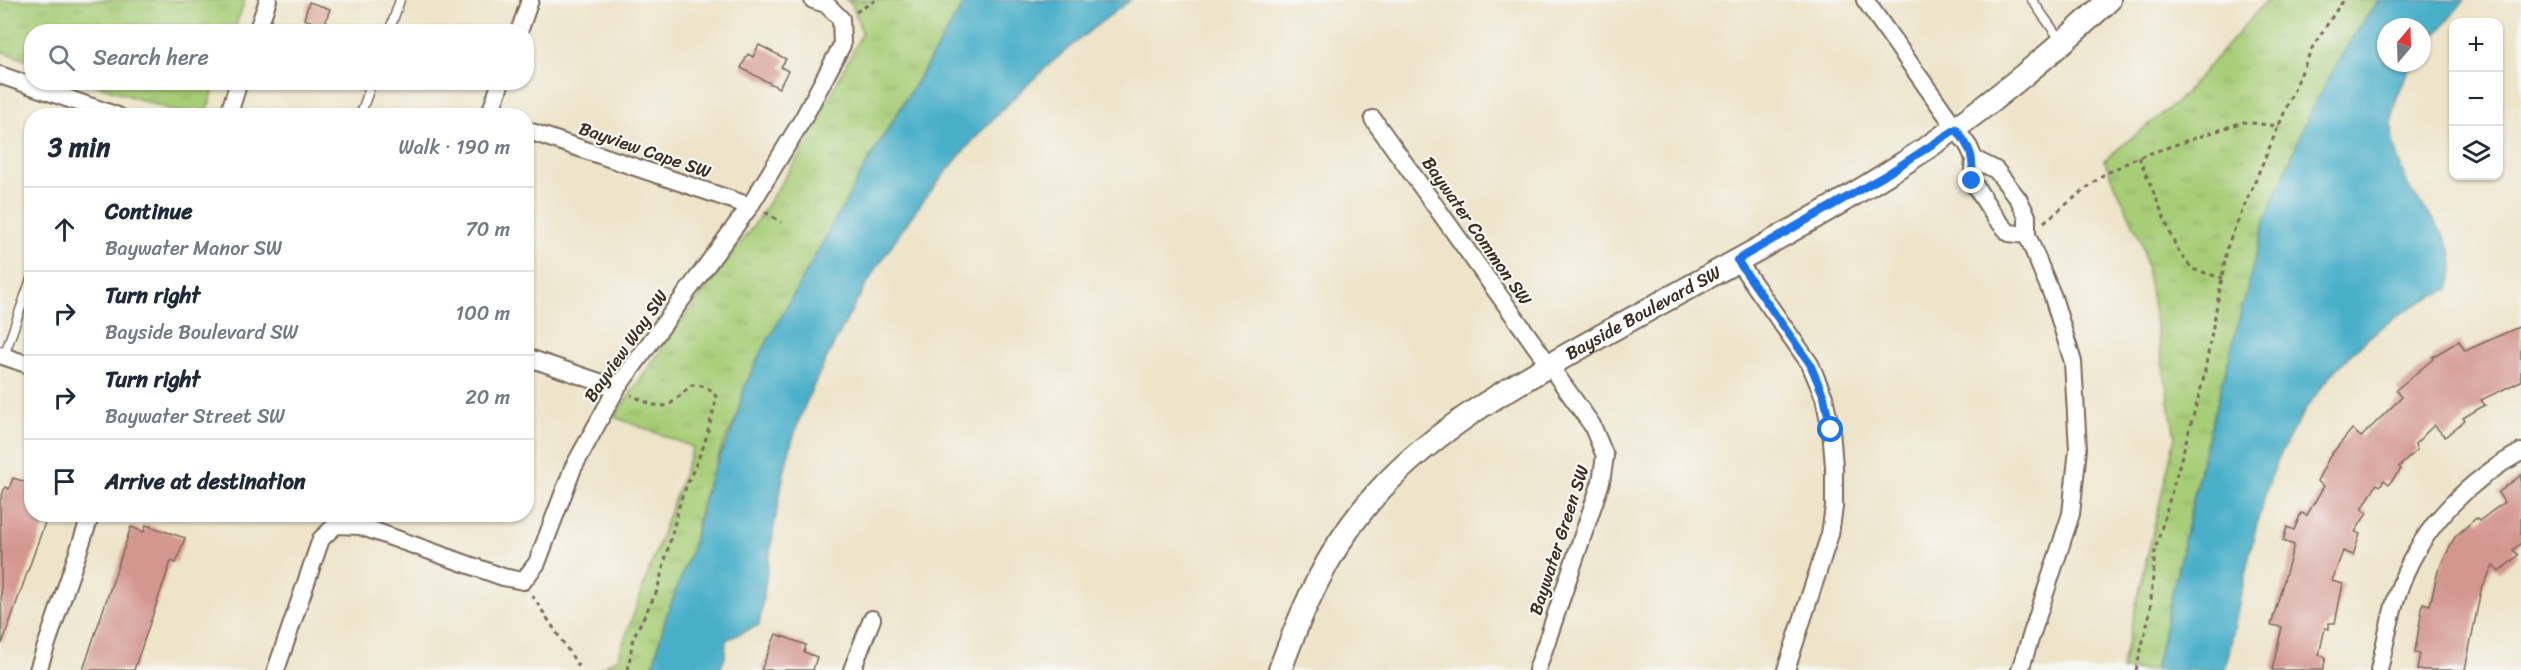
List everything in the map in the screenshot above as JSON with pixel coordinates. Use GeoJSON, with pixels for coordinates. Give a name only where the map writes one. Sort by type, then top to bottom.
{"type":"FeatureCollection","features":[{"type":"Feature","properties":{"kind":"street"},"geometry":{"type":"LineString","coordinates":[[260,24],[268,0]]}},
{"type":"Feature","properties":{"kind":"street"},"geometry":{"type":"LineString","coordinates":[[522,24],[530,0]]}},
{"type":"Feature","properties":{"kind":"street"},"geometry":{"type":"LineString","coordinates":[[813,0],[826,4],[841,19]]}},
{"type":"Feature","properties":{"kind":"street"},"geometry":{"type":"LineString","coordinates":[[1866,0],[1969,147],[1974,159],[1972,181],[1995,217],[2009,232],[2027,235]]}},
{"type":"Feature","properties":{"kind":"street","name":"Bayside Boulevard SW"},"geometry":{"type":"LineString","coordinates":[[1280,670],[1315,586],[1333,552],[1366,506],[1404,465],[1450,427],[1548,366],[1884,176],[1956,129],[2062,44],[2109,0]]}},
{"type":"Feature","properties":{"kind":"street","name":"Bayview Way SW"},"geometry":{"type":"LineString","coordinates":[[523,581],[537,563],[573,468],[617,388],[758,209],[842,45],[841,19]]}},
{"type":"Feature","properties":{"kind":"street"},"geometry":{"type":"LineString","coordinates":[[0,75],[24,85]]}},
{"type":"Feature","properties":{"kind":"street"},"geometry":{"type":"LineString","coordinates":[[37,90],[82,108]]}},
{"type":"Feature","properties":{"kind":"street"},"geometry":{"type":"LineString","coordinates":[[231,108],[236,90]]}},
{"type":"Feature","properties":{"kind":"street"},"geometry":{"type":"LineString","coordinates":[[492,108],[498,90]]}},
{"type":"Feature","properties":{"kind":"street","name":"Baywater Common SW"},"geometry":{"type":"LineString","coordinates":[[1373,119],[1548,366]]}},
{"type":"Feature","properties":{"kind":"street","name":"Bayview Cape SW"},"geometry":{"type":"LineString","coordinates":[[534,133],[758,209]]}},
{"type":"Feature","properties":{"kind":"street"},"geometry":{"type":"LineString","coordinates":[[1974,159],[1996,170],[2019,200],[2027,216],[2027,235],[2053,297],[2073,362],[2078,449],[2072,514],[2020,670]]}},
{"type":"Feature","properties":{"kind":"street"},"geometry":{"type":"LineString","coordinates":[[1737,260],[1810,364],[1824,397],[1831,430],[1834,476],[1830,534],[1786,670]]}},
{"type":"Feature","properties":{"kind":"street"},"geometry":{"type":"LineString","coordinates":[[2,355],[24,363]]}},
{"type":"Feature","properties":{"kind":"street"},"geometry":{"type":"LineString","coordinates":[[534,360],[617,388]]}},
{"type":"Feature","properties":{"kind":"street","name":"Baywater Green SW"},"geometry":{"type":"LineString","coordinates":[[1544,668],[1601,482],[1605,456],[1592,425],[1548,366]]}},
{"type":"Feature","properties":{"kind":"street"},"geometry":{"type":"LineString","coordinates":[[2379,670],[2402,581],[2426,536],[2460,494],[2503,462],[2521,452]]}},
{"type":"Feature","properties":{"kind":"street"},"geometry":{"type":"LineString","coordinates":[[38,670],[88,522]]}},
{"type":"Feature","properties":{"kind":"street"},"geometry":{"type":"LineString","coordinates":[[276,670],[321,539],[336,525],[360,526],[503,577],[523,581]]}},
{"type":"Feature","properties":{"kind":"street"},"geometry":{"type":"LineString","coordinates":[[852,670],[872,619]]}},
{"type":"Feature","properties":{"kind":"lane"},"geometry":{"type":"LineString","coordinates":[[392,24],[400,0]]}},
{"type":"Feature","properties":{"kind":"lane"},"geometry":{"type":"LineString","coordinates":[[2032,0],[2062,44]]}},
{"type":"Feature","properties":{"kind":"lane"},"geometry":{"type":"LineString","coordinates":[[363,108],[369,90]]}},
{"type":"Feature","properties":{"kind":"lane"},"geometry":{"type":"LineString","coordinates":[[2,355],[24,297]]}},
{"type":"Feature","properties":{"kind":"path"},"geometry":{"type":"LineString","coordinates":[[841,19],[876,0]]}},
{"type":"Feature","properties":{"kind":"path"},"geometry":{"type":"LineString","coordinates":[[2136,670],[2150,612],[2155,551],[2160,526],[2177,477],[2203,381],[2228,244],[2312,48],[2343,0]]}},
{"type":"Feature","properties":{"kind":"path"},"geometry":{"type":"LineString","coordinates":[[2027,235],[2103,175],[2139,157],[2243,122],[2279,126]]}},
{"type":"Feature","properties":{"kind":"path"},"geometry":{"type":"LineString","coordinates":[[2139,157],[2176,247],[2192,269],[2222,278]]}},
{"type":"Feature","properties":{"kind":"path"},"geometry":{"type":"LineString","coordinates":[[758,209],[781,222]]}},
{"type":"Feature","properties":{"kind":"path"},"geometry":{"type":"LineString","coordinates":[[617,388],[653,405],[668,406],[692,385],[711,389],[717,398],[704,445],[681,499],[657,591],[633,638],[628,670]]}},
{"type":"Feature","properties":{"kind":"path"},"geometry":{"type":"LineString","coordinates":[[523,581],[581,670]]}},
{"type":"Feature","properties":{"kind":"green space"},"geometry":{"type":"Polygon","coordinates":[[[0,0],[245,0],[236,24],[24,24],[24,60],[0,51],[0,0]]]}},
{"type":"Feature","properties":{"kind":"green space"},"geometry":{"type":"Polygon","coordinates":[[[846,0],[966,0],[863,170],[723,444],[702,500],[692,549],[666,617],[652,670],[598,670],[618,658],[693,447],[614,417],[682,320],[754,225],[802,151],[862,33],[852,4],[846,0]]]}},
{"type":"Feature","properties":{"kind":"green space"},"geometry":{"type":"Polygon","coordinates":[[[2267,0],[2379,0],[2352,37],[2202,460],[2155,670],[2121,670],[2175,437],[2142,243],[2104,160],[2177,102],[2267,0]]]}},
{"type":"Feature","properties":{"kind":"green space"},"geometry":{"type":"Polygon","coordinates":[[[112,90],[214,90],[208,108],[165,108],[112,90]]]}},
{"type":"Feature","properties":{"kind":"water"},"geometry":{"type":"Polygon","coordinates":[[[966,0],[1131,0],[1042,71],[963,151],[928,195],[864,288],[815,382],[791,444],[778,501],[759,625],[726,640],[725,657],[720,670],[652,670],[666,617],[692,549],[710,477],[735,424],[744,388],[758,358],[863,170],[966,0]]]}},
{"type":"Feature","properties":{"kind":"water"},"geometry":{"type":"Polygon","coordinates":[[[2379,0],[2464,0],[2431,41],[2431,18],[2377,18],[2377,72],[2408,72],[2396,101],[2392,126],[2393,139],[2410,189],[2450,248],[2453,274],[2449,289],[2416,304],[2386,324],[2358,347],[2332,374],[2310,403],[2291,434],[2275,467],[2257,522],[2225,670],[2155,670],[2202,460],[2265,221],[2309,114],[2352,37],[2379,0]]]}},
{"type":"Feature","properties":{"kind":"building"},"geometry":{"type":"Polygon","coordinates":[[[309,2],[330,9],[325,24],[304,19],[309,2]]]}},
{"type":"Feature","properties":{"kind":"building"},"geometry":{"type":"Polygon","coordinates":[[[759,45],[786,59],[781,67],[788,71],[779,88],[741,68],[748,54],[753,57],[759,45]]]}},
{"type":"Feature","properties":{"kind":"building"},"geometry":{"type":"Polygon","coordinates":[[[2521,326],[2521,381],[2481,400],[2485,405],[2463,418],[2465,420],[2445,437],[2434,425],[2415,444],[2417,450],[2399,467],[2401,469],[2389,484],[2384,480],[2380,486],[2377,484],[2362,509],[2367,513],[2355,532],[2360,534],[2353,555],[2343,551],[2332,581],[2343,584],[2335,623],[2329,623],[2329,629],[2325,628],[2319,655],[2326,657],[2323,670],[2272,670],[2282,627],[2271,625],[2294,545],[2283,541],[2287,527],[2294,530],[2301,513],[2307,515],[2324,486],[2317,481],[2330,456],[2352,429],[2361,437],[2402,397],[2396,390],[2433,359],[2432,357],[2459,341],[2465,351],[2521,326]]]}},
{"type":"Feature","properties":{"kind":"building"},"geometry":{"type":"Polygon","coordinates":[[[2521,475],[2521,543],[2513,550],[2518,555],[2499,572],[2493,566],[2481,590],[2465,670],[2417,670],[2420,653],[2415,652],[2423,603],[2430,605],[2438,571],[2455,537],[2476,518],[2479,521],[2504,502],[2498,493],[2521,475]]]}},
{"type":"Feature","properties":{"kind":"building"},"geometry":{"type":"Polygon","coordinates":[[[13,478],[24,481],[24,522],[45,522],[2,644],[0,501],[5,487],[9,489],[13,478]]]}},
{"type":"Feature","properties":{"kind":"building"},"geometry":{"type":"Polygon","coordinates":[[[146,525],[185,538],[176,563],[171,561],[134,670],[83,670],[131,527],[144,532],[146,525]]]}},
{"type":"Feature","properties":{"kind":"building"},"geometry":{"type":"Polygon","coordinates":[[[776,634],[806,645],[804,652],[817,657],[813,670],[761,670],[776,634]]]}},
{"type":"Feature","properties":{"kind":"route"},"geometry":{"type":"LineString","coordinates":[[1831,430],[1824,397],[1810,364],[1737,260],[1884,176],[1956,129],[1969,147],[1974,159],[1972,181]]}}]}
